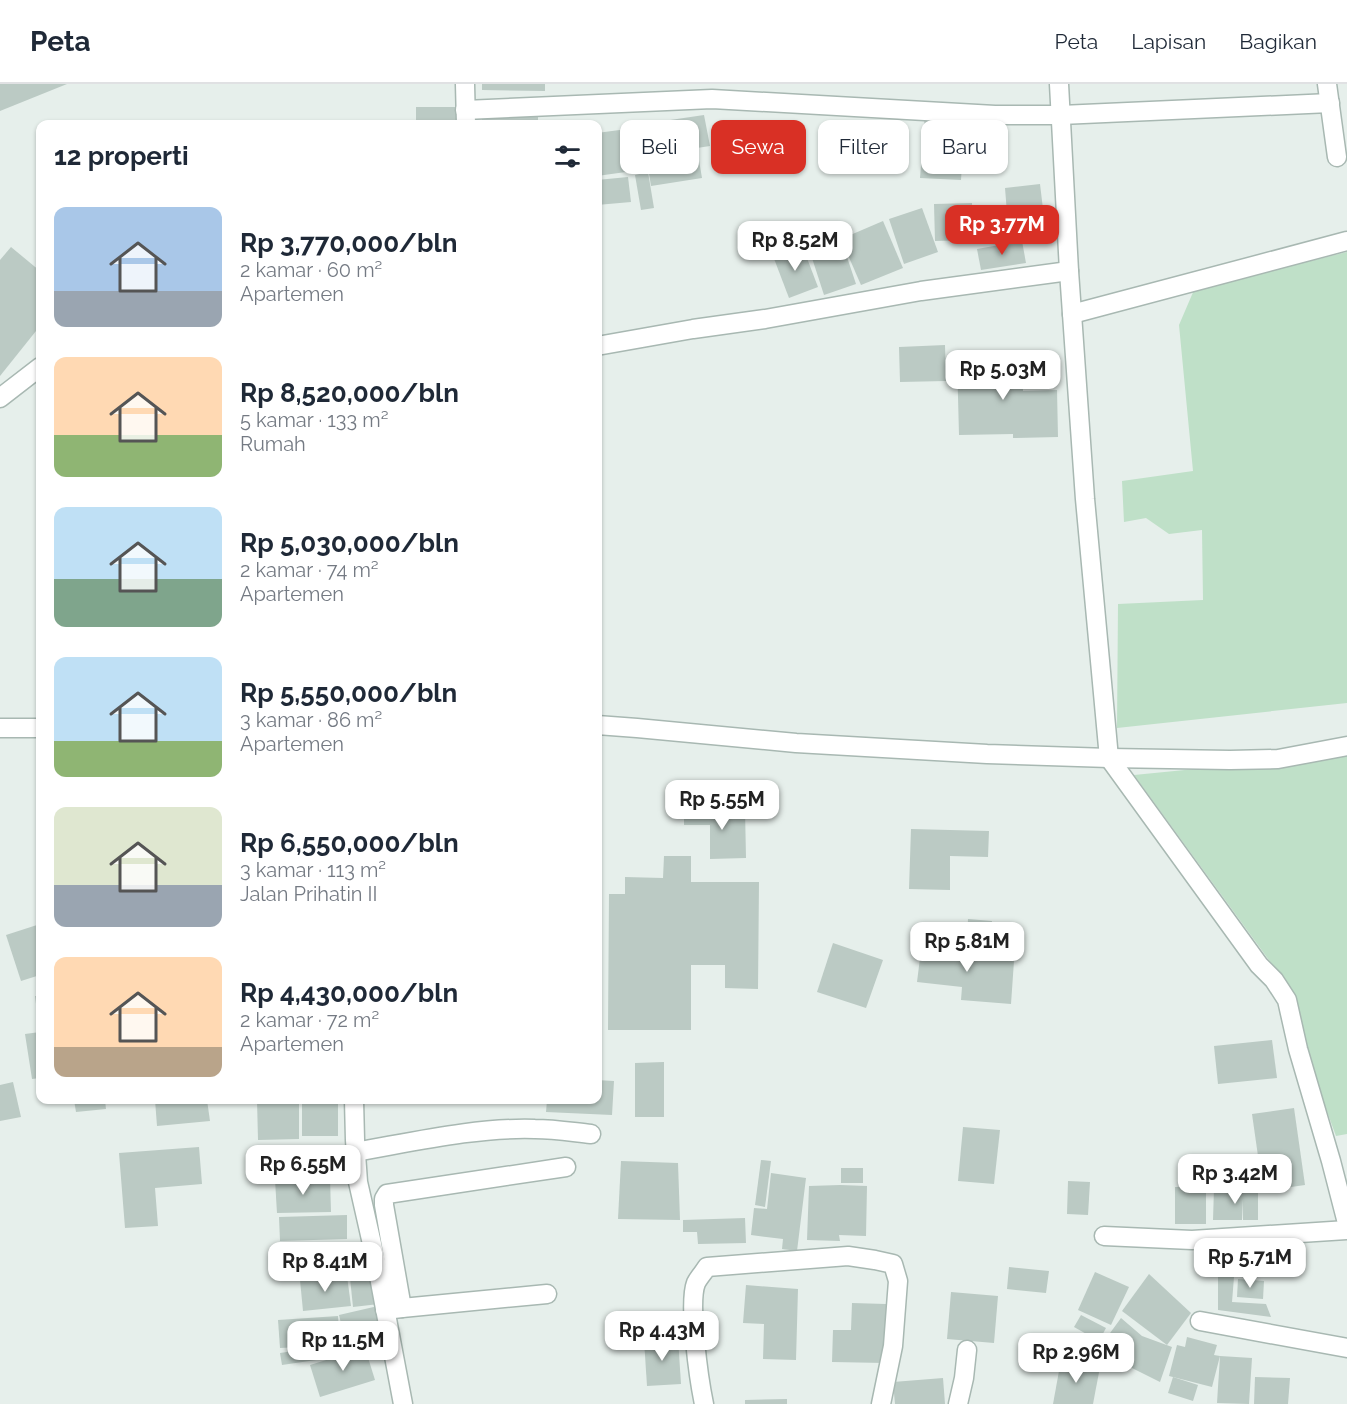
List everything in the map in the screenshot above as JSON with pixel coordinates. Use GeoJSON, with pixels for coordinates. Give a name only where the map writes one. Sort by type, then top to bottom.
{"type":"FeatureCollection","features":[{"type":"Feature","properties":{"kind":"street"},"geometry":{"type":"LineString","coordinates":[[465,84],[466,117],[712,99],[995,115],[1060,116],[1330,103]]}},
{"type":"Feature","properties":{"kind":"street"},"geometry":{"type":"LineString","coordinates":[[1059,84],[1085,499],[1109,758],[1287,1000],[1298,1048],[1339,1160],[1347,1223]]}},
{"type":"Feature","properties":{"kind":"street"},"geometry":{"type":"LineString","coordinates":[[1327,84],[1337,157]]}},
{"type":"Feature","properties":{"kind":"street"},"geometry":{"type":"LineString","coordinates":[[1072,314],[1347,241]]}},
{"type":"Feature","properties":{"kind":"street"},"geometry":{"type":"LineString","coordinates":[[602,345],[921,291],[1069,271]]}},
{"type":"Feature","properties":{"kind":"street"},"geometry":{"type":"LineString","coordinates":[[0,398],[36,370]]}},
{"type":"Feature","properties":{"kind":"street"},"geometry":{"type":"LineString","coordinates":[[602,725],[808,743],[987,754],[1109,758],[1278,759],[1347,746]]}},
{"type":"Feature","properties":{"kind":"street"},"geometry":{"type":"LineString","coordinates":[[0,728],[36,728]]}},
{"type":"Feature","properties":{"kind":"street"},"geometry":{"type":"LineString","coordinates":[[354,1104],[358,1182],[393,1309]]}},
{"type":"Feature","properties":{"kind":"street"},"geometry":{"type":"LineString","coordinates":[[355,1152],[489,1130],[535,1129],[591,1134]]}},
{"type":"Feature","properties":{"kind":"street"},"geometry":{"type":"LineString","coordinates":[[404,1404],[384,1204],[387,1194],[566,1167]]}},
{"type":"Feature","properties":{"kind":"street"},"geometry":{"type":"LineString","coordinates":[[1104,1236],[1192,1240],[1347,1230]]}},
{"type":"Feature","properties":{"kind":"street"},"geometry":{"type":"LineString","coordinates":[[704,1404],[693,1304],[696,1283],[707,1267],[848,1256],[893,1264],[898,1281],[893,1346],[881,1404]]}},
{"type":"Feature","properties":{"kind":"street"},"geometry":{"type":"LineString","coordinates":[[393,1309],[547,1294]]}},
{"type":"Feature","properties":{"kind":"street"},"geometry":{"type":"LineString","coordinates":[[1200,1321],[1347,1348]]}},
{"type":"Feature","properties":{"kind":"street"},"geometry":{"type":"LineString","coordinates":[[958,1404],[967,1350]]}},
{"type":"Feature","properties":{"kind":"green space"},"geometry":{"type":"Polygon","coordinates":[[[1347,252],[1347,703],[1117,728],[1118,604],[1203,600],[1202,530],[1169,534],[1146,518],[1124,522],[1122,481],[1193,471],[1179,325],[1194,290],[1347,252]]]}},
{"type":"Feature","properties":{"kind":"green space"},"geometry":{"type":"Polygon","coordinates":[[[1347,754],[1347,1134],[1336,1136],[1274,967],[1134,775],[1347,754]]]}},
{"type":"Feature","properties":{"kind":"building"},"geometry":{"type":"Polygon","coordinates":[[[0,84],[67,84],[0,111],[0,84]]]}},
{"type":"Feature","properties":{"kind":"building"},"geometry":{"type":"Polygon","coordinates":[[[482,84],[545,84],[545,91],[482,90],[482,84]]]}},
{"type":"Feature","properties":{"kind":"building"},"geometry":{"type":"Polygon","coordinates":[[[416,107],[458,107],[458,120],[416,120],[416,107]]]}},
{"type":"Feature","properties":{"kind":"building"},"geometry":{"type":"Polygon","coordinates":[[[925,113],[965,116],[965,120],[924,120],[925,113]]]}},
{"type":"Feature","properties":{"kind":"building"},"geometry":{"type":"Polygon","coordinates":[[[704,115],[710,146],[699,148],[699,120],[670,120],[704,115]]]}},
{"type":"Feature","properties":{"kind":"building"},"geometry":{"type":"Polygon","coordinates":[[[538,116],[538,120],[482,120],[482,117],[538,116]]]}},
{"type":"Feature","properties":{"kind":"building"},"geometry":{"type":"Polygon","coordinates":[[[620,130],[620,173],[602,175],[602,132],[620,130]]]}},
{"type":"Feature","properties":{"kind":"building"},"geometry":{"type":"Polygon","coordinates":[[[699,160],[702,178],[651,186],[649,174],[699,174],[699,160]]]}},
{"type":"Feature","properties":{"kind":"building"},"geometry":{"type":"Polygon","coordinates":[[[921,165],[921,174],[961,174],[961,180],[920,178],[921,165]]]}},
{"type":"Feature","properties":{"kind":"building"},"geometry":{"type":"Polygon","coordinates":[[[648,174],[654,208],[641,210],[635,175],[648,174]]]}},
{"type":"Feature","properties":{"kind":"building"},"geometry":{"type":"Polygon","coordinates":[[[628,177],[631,202],[602,205],[602,180],[628,177]]]}},
{"type":"Feature","properties":{"kind":"building"},"geometry":{"type":"Polygon","coordinates":[[[1040,184],[1046,234],[996,239],[994,214],[1007,213],[1005,188],[1040,184]]]}},
{"type":"Feature","properties":{"kind":"building"},"geometry":{"type":"Polygon","coordinates":[[[972,203],[973,240],[935,241],[934,204],[972,203]]]}},
{"type":"Feature","properties":{"kind":"building"},"geometry":{"type":"Polygon","coordinates":[[[922,208],[938,252],[904,264],[889,219],[922,208]]]}},
{"type":"Feature","properties":{"kind":"building"},"geometry":{"type":"Polygon","coordinates":[[[883,221],[903,268],[861,285],[841,239],[883,221]]]}},
{"type":"Feature","properties":{"kind":"building"},"geometry":{"type":"Polygon","coordinates":[[[1022,241],[1026,263],[981,270],[977,249],[1022,241]]]}},
{"type":"Feature","properties":{"kind":"building"},"geometry":{"type":"Polygon","coordinates":[[[802,245],[818,287],[789,298],[773,256],[802,245]]]}},
{"type":"Feature","properties":{"kind":"building"},"geometry":{"type":"Polygon","coordinates":[[[11,247],[36,268],[36,331],[0,376],[0,260],[11,247]]]}},
{"type":"Feature","properties":{"kind":"building"},"geometry":{"type":"Polygon","coordinates":[[[844,248],[856,284],[824,295],[812,258],[844,248]]]}},
{"type":"Feature","properties":{"kind":"building"},"geometry":{"type":"Polygon","coordinates":[[[945,345],[946,381],[900,382],[899,347],[945,345]]]}},
{"type":"Feature","properties":{"kind":"building"},"geometry":{"type":"Polygon","coordinates":[[[1022,357],[1023,391],[1057,390],[1058,437],[1013,438],[1013,434],[959,435],[957,359],[1022,357]]]}},
{"type":"Feature","properties":{"kind":"building"},"geometry":{"type":"Polygon","coordinates":[[[745,809],[746,858],[710,859],[710,825],[684,825],[684,810],[745,809]]]}},
{"type":"Feature","properties":{"kind":"building"},"geometry":{"type":"Polygon","coordinates":[[[911,829],[989,831],[988,857],[950,856],[950,890],[909,889],[911,829]]]}},
{"type":"Feature","properties":{"kind":"building"},"geometry":{"type":"Polygon","coordinates":[[[664,856],[691,856],[691,882],[759,882],[758,989],[725,988],[725,965],[691,965],[691,1030],[608,1030],[609,894],[625,894],[625,877],[663,878],[664,856]]]}},
{"type":"Feature","properties":{"kind":"building"},"geometry":{"type":"Polygon","coordinates":[[[968,919],[992,921],[990,942],[967,940],[968,919]]]}},
{"type":"Feature","properties":{"kind":"building"},"geometry":{"type":"Polygon","coordinates":[[[36,925],[36,976],[21,981],[6,935],[36,925]]]}},
{"type":"Feature","properties":{"kind":"building"},"geometry":{"type":"Polygon","coordinates":[[[922,942],[966,948],[964,957],[1014,961],[1011,1004],[961,1000],[962,987],[917,982],[922,942]]]}},
{"type":"Feature","properties":{"kind":"building"},"geometry":{"type":"Polygon","coordinates":[[[833,943],[883,960],[866,1008],[817,992],[833,943]]]}},
{"type":"Feature","properties":{"kind":"building"},"geometry":{"type":"Polygon","coordinates":[[[36,1033],[36,1078],[32,1079],[25,1034],[36,1033]]]}},
{"type":"Feature","properties":{"kind":"building"},"geometry":{"type":"Polygon","coordinates":[[[1272,1040],[1277,1078],[1218,1084],[1214,1046],[1272,1040]]]}},
{"type":"Feature","properties":{"kind":"building"},"geometry":{"type":"Polygon","coordinates":[[[664,1062],[664,1117],[635,1117],[635,1063],[664,1062]]]}},
{"type":"Feature","properties":{"kind":"building"},"geometry":{"type":"Polygon","coordinates":[[[602,1080],[614,1081],[612,1115],[546,1112],[547,1104],[602,1104],[602,1080]]]}},
{"type":"Feature","properties":{"kind":"building"},"geometry":{"type":"Polygon","coordinates":[[[13,1082],[21,1117],[0,1121],[0,1085],[13,1082]]]}},
{"type":"Feature","properties":{"kind":"building"},"geometry":{"type":"Polygon","coordinates":[[[75,1104],[105,1104],[106,1109],[76,1112],[75,1104]]]}},
{"type":"Feature","properties":{"kind":"building"},"geometry":{"type":"Polygon","coordinates":[[[155,1104],[208,1104],[210,1121],[157,1126],[155,1104]]]}},
{"type":"Feature","properties":{"kind":"building"},"geometry":{"type":"Polygon","coordinates":[[[257,1104],[299,1104],[299,1139],[258,1140],[257,1104]]]}},
{"type":"Feature","properties":{"kind":"building"},"geometry":{"type":"Polygon","coordinates":[[[302,1104],[338,1104],[338,1136],[302,1136],[302,1104]]]}},
{"type":"Feature","properties":{"kind":"building"},"geometry":{"type":"Polygon","coordinates":[[[1294,1108],[1305,1185],[1263,1191],[1252,1114],[1294,1108]]]}},
{"type":"Feature","properties":{"kind":"building"},"geometry":{"type":"Polygon","coordinates":[[[963,1127],[1000,1130],[994,1184],[958,1181],[963,1127]]]}},
{"type":"Feature","properties":{"kind":"building"},"geometry":{"type":"Polygon","coordinates":[[[199,1147],[202,1184],[155,1188],[158,1226],[125,1228],[119,1153],[199,1147]]]}},
{"type":"Feature","properties":{"kind":"building"},"geometry":{"type":"Polygon","coordinates":[[[761,1160],[771,1161],[765,1207],[755,1205],[761,1160]]]}},
{"type":"Feature","properties":{"kind":"building"},"geometry":{"type":"Polygon","coordinates":[[[621,1161],[678,1163],[680,1220],[618,1219],[621,1161]]]}},
{"type":"Feature","properties":{"kind":"building"},"geometry":{"type":"Polygon","coordinates":[[[841,1168],[863,1168],[863,1183],[841,1183],[841,1168]]]}},
{"type":"Feature","properties":{"kind":"building"},"geometry":{"type":"Polygon","coordinates":[[[771,1173],[806,1178],[797,1251],[782,1249],[783,1239],[751,1235],[754,1208],[767,1209],[771,1173]]]}},
{"type":"Feature","properties":{"kind":"building"},"geometry":{"type":"Polygon","coordinates":[[[330,1178],[331,1212],[277,1213],[275,1180],[330,1178]]]}},
{"type":"Feature","properties":{"kind":"building"},"geometry":{"type":"Polygon","coordinates":[[[1068,1181],[1090,1182],[1088,1215],[1067,1214],[1068,1181]]]}},
{"type":"Feature","properties":{"kind":"building"},"geometry":{"type":"Polygon","coordinates":[[[809,1186],[867,1186],[866,1236],[839,1235],[840,1241],[807,1240],[809,1186]]]}},
{"type":"Feature","properties":{"kind":"building"},"geometry":{"type":"Polygon","coordinates":[[[1175,1187],[1206,1187],[1206,1224],[1175,1224],[1175,1187]]]}},
{"type":"Feature","properties":{"kind":"building"},"geometry":{"type":"Polygon","coordinates":[[[1214,1188],[1242,1188],[1242,1191],[1258,1191],[1258,1220],[1243,1220],[1243,1199],[1242,1220],[1213,1220],[1214,1188]]]}},
{"type":"Feature","properties":{"kind":"building"},"geometry":{"type":"Polygon","coordinates":[[[347,1215],[347,1239],[280,1241],[279,1217],[347,1215]]]}},
{"type":"Feature","properties":{"kind":"building"},"geometry":{"type":"Polygon","coordinates":[[[745,1218],[746,1243],[698,1244],[697,1232],[683,1232],[683,1220],[745,1218]]]}},
{"type":"Feature","properties":{"kind":"building"},"geometry":{"type":"Polygon","coordinates":[[[1219,1243],[1272,1244],[1271,1275],[1218,1274],[1219,1243]]]}},
{"type":"Feature","properties":{"kind":"building"},"geometry":{"type":"Polygon","coordinates":[[[280,1246],[328,1247],[327,1262],[280,1261],[280,1246]]]}},
{"type":"Feature","properties":{"kind":"building"},"geometry":{"type":"Polygon","coordinates":[[[1206,1256],[1217,1256],[1217,1271],[1206,1272],[1206,1256]]]}},
{"type":"Feature","properties":{"kind":"building"},"geometry":{"type":"Polygon","coordinates":[[[1009,1267],[1049,1271],[1046,1293],[1007,1289],[1009,1267]]]}},
{"type":"Feature","properties":{"kind":"building"},"geometry":{"type":"Polygon","coordinates":[[[1095,1272],[1129,1287],[1111,1325],[1078,1310],[1095,1272]]]}},
{"type":"Feature","properties":{"kind":"building"},"geometry":{"type":"Polygon","coordinates":[[[1149,1274],[1191,1313],[1167,1345],[1122,1311],[1149,1274]]]}},
{"type":"Feature","properties":{"kind":"building"},"geometry":{"type":"Polygon","coordinates":[[[1218,1275],[1234,1277],[1232,1302],[1266,1304],[1271,1317],[1218,1310],[1218,1275]]]}},
{"type":"Feature","properties":{"kind":"building"},"geometry":{"type":"Polygon","coordinates":[[[347,1276],[351,1306],[303,1311],[300,1280],[347,1276]]]}},
{"type":"Feature","properties":{"kind":"building"},"geometry":{"type":"Polygon","coordinates":[[[376,1276],[379,1304],[353,1307],[350,1278],[376,1276]]]}},
{"type":"Feature","properties":{"kind":"building"},"geometry":{"type":"Polygon","coordinates":[[[1238,1279],[1264,1281],[1263,1299],[1237,1297],[1238,1279]]]}},
{"type":"Feature","properties":{"kind":"building"},"geometry":{"type":"Polygon","coordinates":[[[746,1285],[798,1289],[796,1360],[763,1359],[764,1324],[743,1323],[746,1285]]]}},
{"type":"Feature","properties":{"kind":"building"},"geometry":{"type":"Polygon","coordinates":[[[951,1292],[998,1296],[994,1343],[947,1339],[951,1292]]]}},
{"type":"Feature","properties":{"kind":"building"},"geometry":{"type":"Polygon","coordinates":[[[852,1303],[886,1304],[885,1363],[832,1362],[833,1330],[851,1330],[852,1303]]]}},
{"type":"Feature","properties":{"kind":"building"},"geometry":{"type":"Polygon","coordinates":[[[378,1306],[386,1339],[347,1348],[339,1315],[378,1306]]]}},
{"type":"Feature","properties":{"kind":"building"},"geometry":{"type":"Polygon","coordinates":[[[1081,1315],[1106,1328],[1099,1341],[1074,1327],[1081,1315]]]}},
{"type":"Feature","properties":{"kind":"building"},"geometry":{"type":"Polygon","coordinates":[[[338,1316],[340,1345],[280,1348],[278,1320],[338,1316]]]}},
{"type":"Feature","properties":{"kind":"building"},"geometry":{"type":"Polygon","coordinates":[[[1121,1318],[1142,1336],[1172,1347],[1160,1382],[1128,1366],[1133,1356],[1105,1340],[1121,1318]]]}},
{"type":"Feature","properties":{"kind":"building"},"geometry":{"type":"Polygon","coordinates":[[[1187,1337],[1217,1345],[1214,1355],[1220,1356],[1212,1387],[1169,1376],[1177,1345],[1185,1347],[1187,1337]]]}},
{"type":"Feature","properties":{"kind":"building"},"geometry":{"type":"Polygon","coordinates":[[[678,1338],[681,1384],[647,1386],[644,1340],[678,1338]]]}},
{"type":"Feature","properties":{"kind":"building"},"geometry":{"type":"Polygon","coordinates":[[[321,1347],[323,1359],[282,1365],[280,1353],[321,1347]]]}},
{"type":"Feature","properties":{"kind":"building"},"geometry":{"type":"Polygon","coordinates":[[[365,1348],[375,1380],[320,1397],[310,1365],[365,1348]]]}},
{"type":"Feature","properties":{"kind":"building"},"geometry":{"type":"Polygon","coordinates":[[[1220,1356],[1252,1358],[1249,1404],[1217,1403],[1220,1356]]]}},
{"type":"Feature","properties":{"kind":"building"},"geometry":{"type":"Polygon","coordinates":[[[1061,1360],[1100,1367],[1093,1404],[1053,1404],[1061,1360]]]}},
{"type":"Feature","properties":{"kind":"building"},"geometry":{"type":"Polygon","coordinates":[[[1173,1377],[1198,1385],[1193,1401],[1168,1393],[1173,1377]]]}},
{"type":"Feature","properties":{"kind":"building"},"geometry":{"type":"Polygon","coordinates":[[[1255,1377],[1290,1378],[1288,1404],[1254,1404],[1255,1377]]]}},
{"type":"Feature","properties":{"kind":"building"},"geometry":{"type":"Polygon","coordinates":[[[943,1378],[945,1404],[895,1404],[893,1382],[943,1378]]]}},
{"type":"Feature","properties":{"kind":"building"},"geometry":{"type":"Polygon","coordinates":[[[787,1399],[787,1404],[745,1404],[745,1400],[787,1399]]]}}]}
